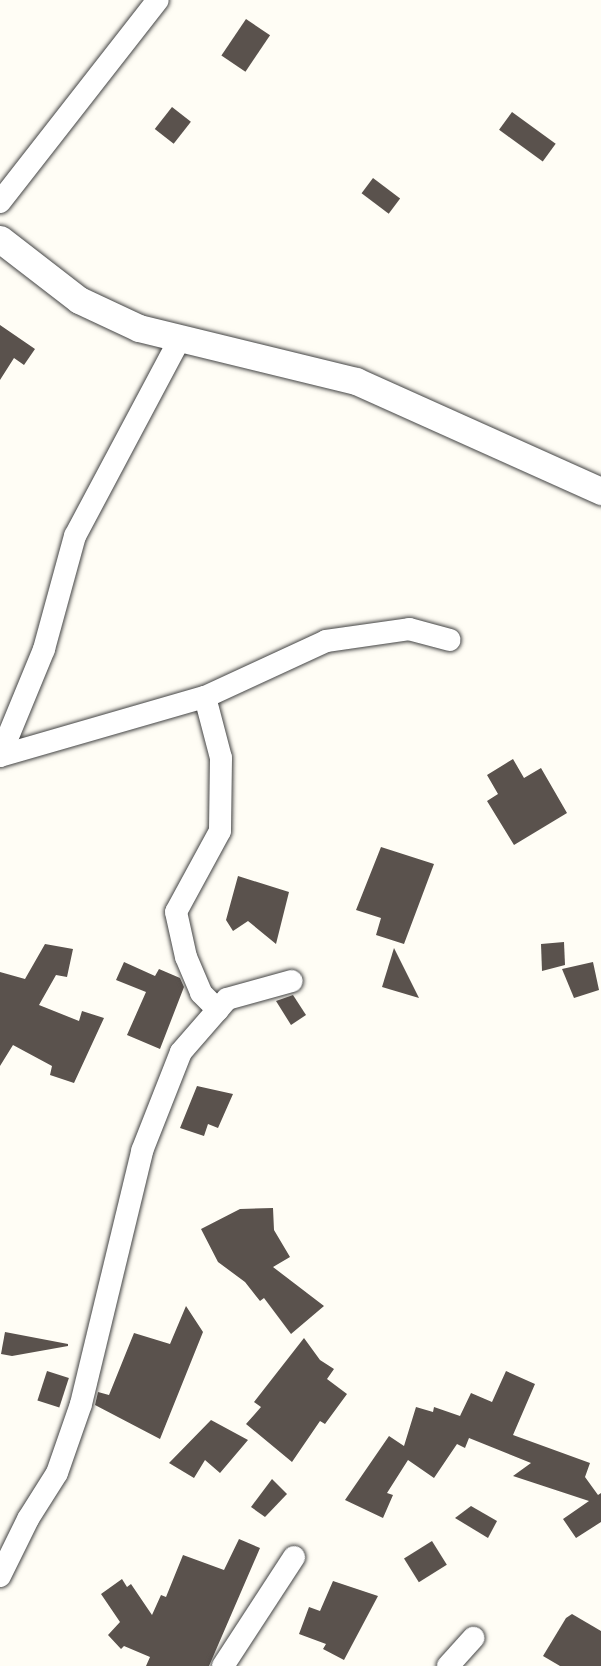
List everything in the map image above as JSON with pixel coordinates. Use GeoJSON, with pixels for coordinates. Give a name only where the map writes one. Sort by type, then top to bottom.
{"type":"FeatureCollection","features":[{"type":"Feature","properties":{"kind":"street"},"geometry":{"type":"LineString","coordinates":[[0,202],[158,0]]}},
{"type":"Feature","properties":{"kind":"street"},"geometry":{"type":"LineString","coordinates":[[0,239],[79,300],[139,328],[356,381],[601,491]]}},
{"type":"Feature","properties":{"kind":"street"},"geometry":{"type":"LineString","coordinates":[[0,756],[44,649],[75,536],[181,337]]}},
{"type":"Feature","properties":{"kind":"street"},"geometry":{"type":"LineString","coordinates":[[0,756],[206,697],[326,642],[409,629],[450,640]]}},
{"type":"Feature","properties":{"kind":"street"},"geometry":{"type":"LineString","coordinates":[[206,697],[220,758],[220,831],[176,912],[186,957],[201,993],[218,1010]]}},
{"type":"Feature","properties":{"kind":"street"},"geometry":{"type":"LineString","coordinates":[[0,1576],[28,1519],[57,1473],[78,1414],[142,1152],[181,1052],[227,999],[292,981]]}},
{"type":"Feature","properties":{"kind":"street"},"geometry":{"type":"LineString","coordinates":[[223,1666],[294,1557]]}},
{"type":"Feature","properties":{"kind":"street"},"geometry":{"type":"LineString","coordinates":[[448,1666],[473,1638]]}},
{"type":"Feature","properties":{"kind":"building"},"geometry":{"type":"Polygon","coordinates":[[[246,19],[270,35],[245,72],[221,55],[246,19]]]}},
{"type":"Feature","properties":{"kind":"building"},"geometry":{"type":"Polygon","coordinates":[[[172,107],[191,122],[174,144],[155,129],[172,107]]]}},
{"type":"Feature","properties":{"kind":"building"},"geometry":{"type":"Polygon","coordinates":[[[512,112],[556,144],[543,162],[499,130],[512,112]]]}},
{"type":"Feature","properties":{"kind":"building"},"geometry":{"type":"Polygon","coordinates":[[[373,178],[400,198],[389,214],[362,193],[373,178]]]}},
{"type":"Feature","properties":{"kind":"building"},"geometry":{"type":"Polygon","coordinates":[[[0,325],[35,349],[24,365],[14,358],[0,380],[0,325]]]}},
{"type":"Feature","properties":{"kind":"building"},"geometry":{"type":"Polygon","coordinates":[[[513,759],[524,778],[541,768],[567,813],[514,845],[487,801],[498,794],[487,775],[513,759]]]}},
{"type":"Feature","properties":{"kind":"building"},"geometry":{"type":"Polygon","coordinates":[[[381,847],[434,864],[404,944],[376,935],[381,918],[356,910],[381,847]]]}},
{"type":"Feature","properties":{"kind":"building"},"geometry":{"type":"Polygon","coordinates":[[[238,876],[289,892],[276,944],[248,921],[233,931],[226,920],[238,876]]]}},
{"type":"Feature","properties":{"kind":"building"},"geometry":{"type":"Polygon","coordinates":[[[564,942],[565,965],[542,971],[541,944],[564,942]]]}},
{"type":"Feature","properties":{"kind":"building"},"geometry":{"type":"Polygon","coordinates":[[[45,944],[73,949],[67,977],[56,975],[39,1005],[79,1021],[82,1011],[104,1018],[74,1083],[50,1075],[52,1066],[13,1045],[0,1066],[0,972],[25,979],[45,944]]]}},
{"type":"Feature","properties":{"kind":"building"},"geometry":{"type":"Polygon","coordinates":[[[394,948],[419,998],[382,987],[394,948]]]}},
{"type":"Feature","properties":{"kind":"building"},"geometry":{"type":"Polygon","coordinates":[[[124,962],[155,976],[159,969],[180,978],[184,987],[160,1049],[127,1035],[146,992],[116,980],[124,962]]]}},
{"type":"Feature","properties":{"kind":"building"},"geometry":{"type":"Polygon","coordinates":[[[593,962],[599,990],[574,998],[562,969],[593,962]]]}},
{"type":"Feature","properties":{"kind":"building"},"geometry":{"type":"Polygon","coordinates":[[[293,995],[306,1015],[291,1025],[276,1001],[293,995]]]}},
{"type":"Feature","properties":{"kind":"building"},"geometry":{"type":"Polygon","coordinates":[[[197,1086],[233,1094],[218,1128],[208,1124],[204,1136],[180,1128],[197,1086]]]}},
{"type":"Feature","properties":{"kind":"building"},"geometry":{"type":"Polygon","coordinates":[[[273,1208],[274,1230],[290,1257],[273,1267],[324,1306],[291,1334],[264,1298],[260,1301],[245,1282],[218,1262],[201,1229],[240,1209],[273,1208]]]}},
{"type":"Feature","properties":{"kind":"building"},"geometry":{"type":"Polygon","coordinates":[[[186,1306],[203,1332],[160,1439],[95,1405],[98,1392],[109,1395],[134,1333],[170,1344],[186,1306]]]}},
{"type":"Feature","properties":{"kind":"building"},"geometry":{"type":"Polygon","coordinates":[[[5,1332],[68,1344],[68,1346],[12,1356],[1,1354],[5,1332]]]}},
{"type":"Feature","properties":{"kind":"building"},"geometry":{"type":"Polygon","coordinates":[[[304,1338],[320,1360],[334,1369],[327,1379],[347,1394],[325,1424],[320,1421],[292,1462],[246,1424],[261,1407],[254,1402],[304,1338]]]}},
{"type":"Feature","properties":{"kind":"building"},"geometry":{"type":"Polygon","coordinates":[[[47,1371],[69,1378],[59,1408],[37,1400],[47,1371]]]}},
{"type":"Feature","properties":{"kind":"building"},"geometry":{"type":"Polygon","coordinates":[[[506,1371],[535,1384],[513,1435],[590,1463],[585,1477],[598,1495],[601,1493],[601,1522],[576,1538],[563,1519],[589,1501],[513,1476],[531,1463],[469,1438],[465,1448],[457,1444],[434,1478],[408,1460],[387,1493],[393,1495],[383,1518],[345,1500],[389,1436],[404,1446],[416,1407],[433,1412],[434,1407],[460,1416],[471,1393],[492,1402],[506,1371]]]}},
{"type":"Feature","properties":{"kind":"building"},"geometry":{"type":"Polygon","coordinates":[[[211,1420],[248,1440],[220,1473],[205,1460],[194,1478],[169,1463],[211,1420]]]}},
{"type":"Feature","properties":{"kind":"building"},"geometry":{"type":"Polygon","coordinates":[[[272,1479],[287,1494],[265,1517],[251,1507],[272,1479]]]}},
{"type":"Feature","properties":{"kind":"building"},"geometry":{"type":"Polygon","coordinates":[[[471,1506],[497,1521],[488,1538],[455,1518],[471,1506]]]}},
{"type":"Feature","properties":{"kind":"building"},"geometry":{"type":"Polygon","coordinates":[[[239,1539],[260,1548],[209,1666],[146,1666],[150,1657],[124,1646],[121,1649],[108,1635],[120,1622],[101,1594],[122,1579],[127,1587],[131,1584],[152,1615],[161,1595],[166,1597],[183,1555],[224,1570],[239,1539]]]}},
{"type":"Feature","properties":{"kind":"building"},"geometry":{"type":"Polygon","coordinates":[[[432,1541],[447,1565],[419,1582],[404,1558],[432,1541]]]}},
{"type":"Feature","properties":{"kind":"building"},"geometry":{"type":"Polygon","coordinates":[[[333,1581],[378,1596],[344,1660],[323,1649],[326,1644],[299,1634],[309,1607],[320,1611],[333,1581]]]}},
{"type":"Feature","properties":{"kind":"building"},"geometry":{"type":"Polygon","coordinates":[[[572,1614],[601,1631],[601,1666],[560,1666],[543,1656],[566,1618],[572,1614]]]}}]}
